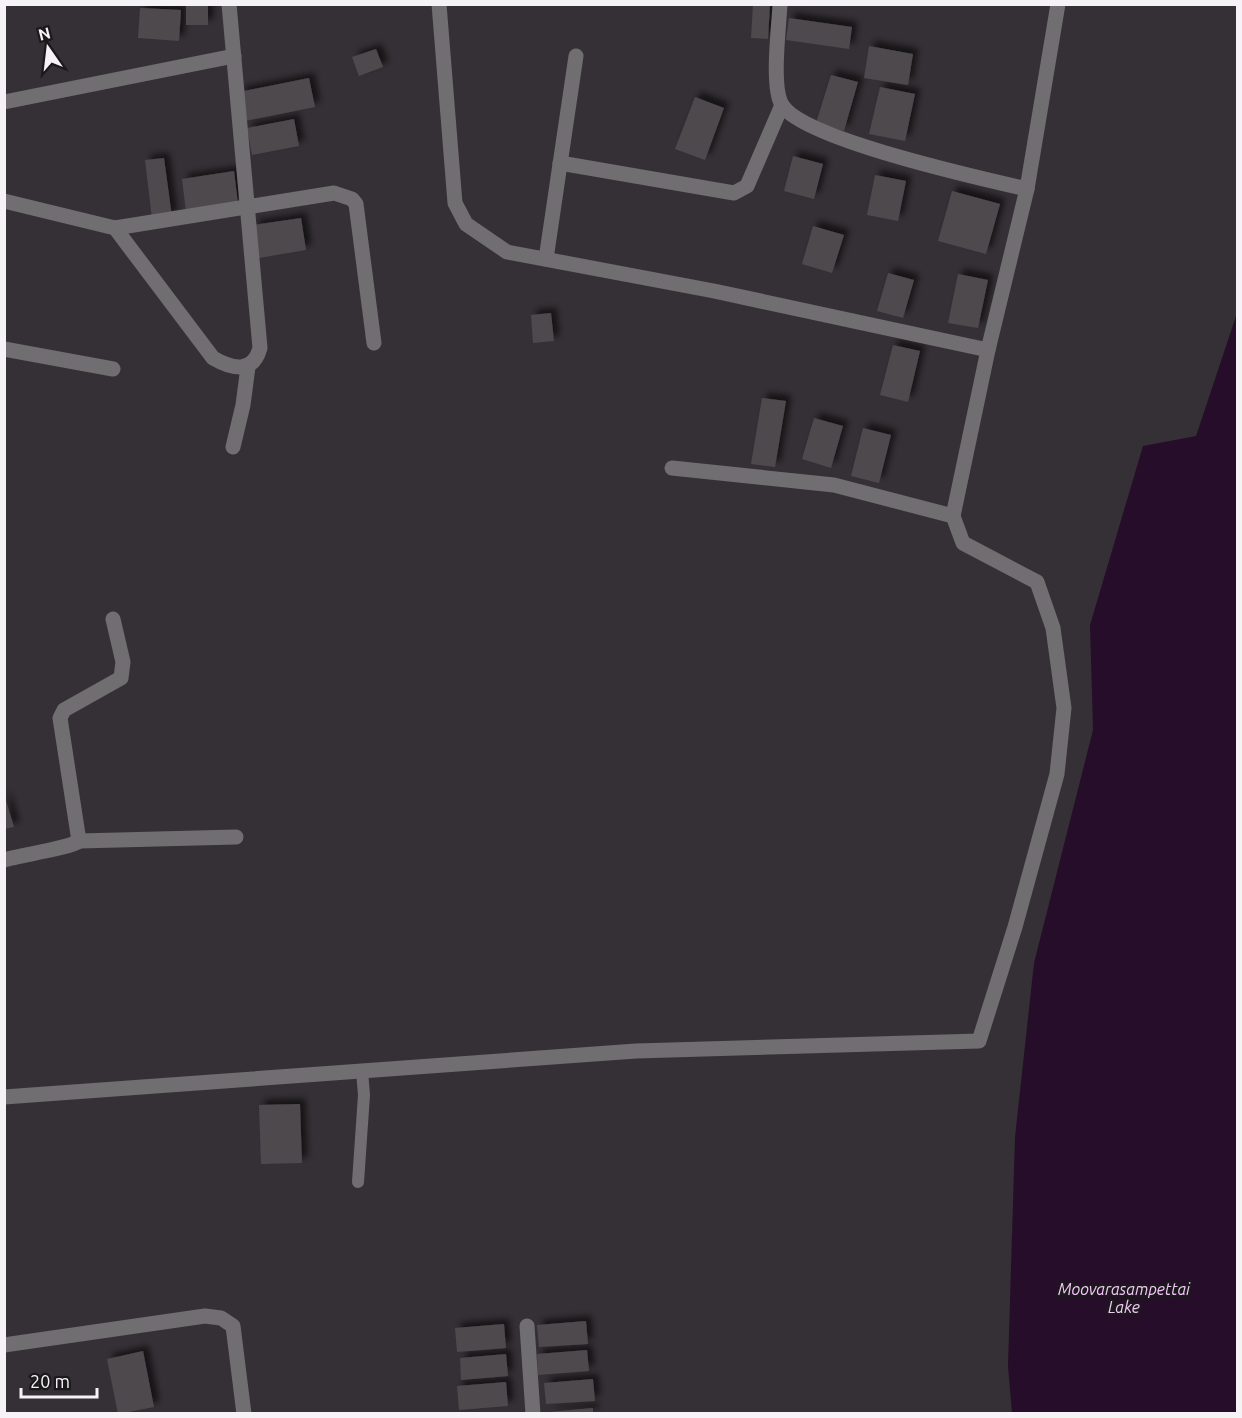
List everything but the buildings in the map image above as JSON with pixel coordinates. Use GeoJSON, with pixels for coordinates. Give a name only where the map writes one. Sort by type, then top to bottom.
{"type":"FeatureCollection","features":[{"type":"Feature","properties":{"kind":"street"},"geometry":{"type":"LineString","coordinates":[[115,228],[213,358],[229,367],[248,367],[257,360],[260,348],[229,4]]}},
{"type":"Feature","properties":{"kind":"street"},"geometry":{"type":"LineString","coordinates":[[439,4],[455,203],[466,224],[507,252],[714,291],[988,350]]}},
{"type":"Feature","properties":{"kind":"street"},"geometry":{"type":"LineString","coordinates":[[560,163],[734,193],[747,186],[782,105],[776,79],[780,4]]}},
{"type":"Feature","properties":{"kind":"street"},"geometry":{"type":"LineString","coordinates":[[4,1097],[636,1051],[979,1041],[1015,927],[1057,774],[1064,708],[1053,628],[1037,582],[963,543],[954,516],[988,350],[1027,189],[1058,4]]}},
{"type":"Feature","properties":{"kind":"street"},"geometry":{"type":"LineString","coordinates":[[4,102],[234,56]]}},
{"type":"Feature","properties":{"kind":"street"},"geometry":{"type":"LineString","coordinates":[[546,259],[576,56]]}},
{"type":"Feature","properties":{"kind":"street"},"geometry":{"type":"LineString","coordinates":[[782,105],[804,123],[909,161],[1027,189]]}},
{"type":"Feature","properties":{"kind":"street"},"geometry":{"type":"LineString","coordinates":[[4,201],[115,228],[334,193],[352,199],[356,204],[374,343]]}},
{"type":"Feature","properties":{"kind":"street"},"geometry":{"type":"LineString","coordinates":[[4,349],[113,369]]}},
{"type":"Feature","properties":{"kind":"street"},"geometry":{"type":"LineString","coordinates":[[233,447],[243,405],[248,367]]}},
{"type":"Feature","properties":{"kind":"street"},"geometry":{"type":"LineString","coordinates":[[672,468],[834,485],[954,516]]}},
{"type":"Feature","properties":{"kind":"street"},"geometry":{"type":"LineString","coordinates":[[79,842],[60,718],[64,710],[121,678],[123,662],[113,619]]}},
{"type":"Feature","properties":{"kind":"street"},"geometry":{"type":"LineString","coordinates":[[4,860],[34,851],[74,846],[79,842],[236,837]]}},
{"type":"Feature","properties":{"kind":"street"},"geometry":{"type":"LineString","coordinates":[[4,1345],[205,1316],[221,1317],[233,1326],[244,1413]]}},
{"type":"Feature","properties":{"kind":"street"},"geometry":{"type":"LineString","coordinates":[[526,1326],[533,1413]]}},
{"type":"Feature","properties":{"kind":"lane"},"geometry":{"type":"LineString","coordinates":[[358,1182],[364,1095],[362,1071]]}},
{"type":"Feature","properties":{"kind":"water","name":"Moovarasampettai Lake"},"geometry":{"type":"Polygon","coordinates":[[[1237,313],[1237,1413],[1012,1413],[1008,1366],[1015,1137],[1034,963],[1093,730],[1090,625],[1143,446],[1196,436],[1237,313]]]}}]}
